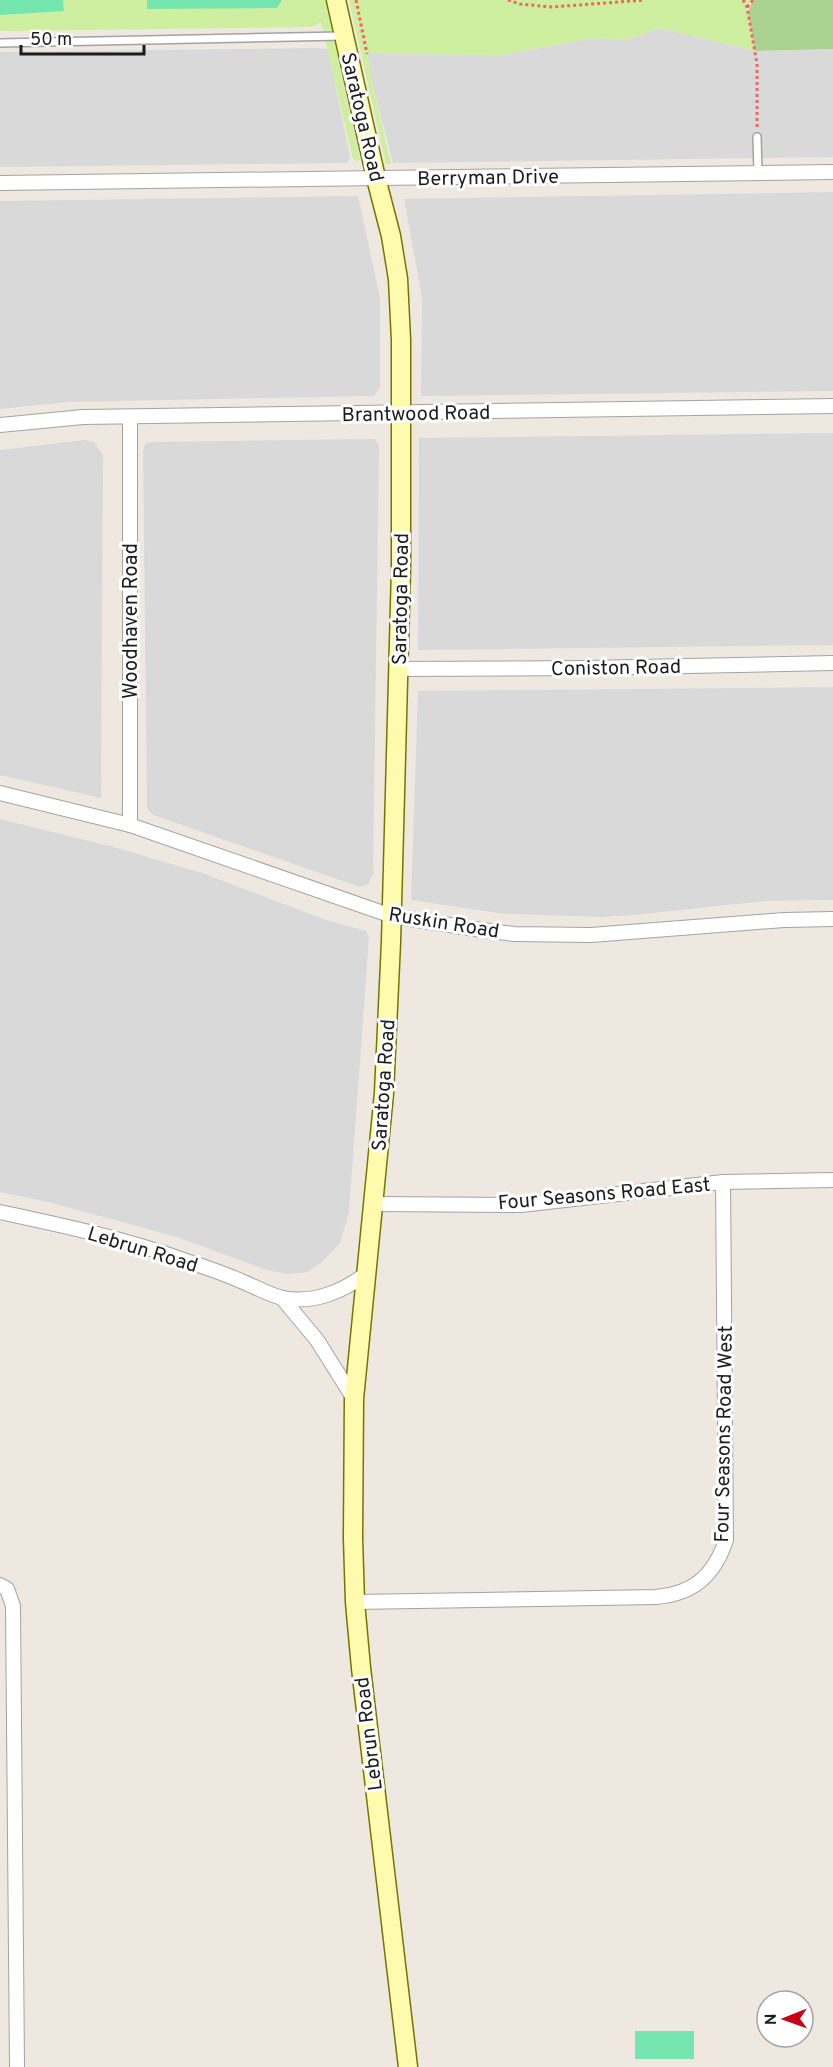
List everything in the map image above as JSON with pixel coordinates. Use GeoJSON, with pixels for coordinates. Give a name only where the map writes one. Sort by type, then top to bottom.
{"type":"FeatureCollection","features":[{"type":"Feature","properties":{"kind":"street","name":"Saratoga Road"},"geometry":{"type":"LineString","coordinates":[[336,0],[391,236],[398,279],[402,413],[399,669],[392,916],[384,1093],[375,1204]]}},
{"type":"Feature","properties":{"kind":"street","name":"Berryman Drive"},"geometry":{"type":"LineString","coordinates":[[0,183],[833,172]]}},
{"type":"Feature","properties":{"kind":"street","name":"Brantwood Road"},"geometry":{"type":"LineString","coordinates":[[0,424],[83,417],[833,406]]}},
{"type":"Feature","properties":{"kind":"street","name":"Woodhaven Road"},"geometry":{"type":"LineString","coordinates":[[130,417],[130,825]]}},
{"type":"Feature","properties":{"kind":"street","name":"Coniston Road"},"geometry":{"type":"LineString","coordinates":[[399,669],[833,663]]}},
{"type":"Feature","properties":{"kind":"street","name":"Ruskin Road"},"geometry":{"type":"LineString","coordinates":[[0,794],[130,825],[392,916],[514,934],[591,935],[784,920],[833,919]]}},
{"type":"Feature","properties":{"kind":"street","name":"Four Seasons Road East"},"geometry":{"type":"LineString","coordinates":[[375,1204],[521,1205],[723,1182],[833,1180]]}},
{"type":"Feature","properties":{"kind":"street","name":"Four Seasons Road West"},"geometry":{"type":"LineString","coordinates":[[355,1602],[656,1597],[685,1591],[712,1570],[721,1556],[726,1540],[723,1182]]}},
{"type":"Feature","properties":{"kind":"street","name":"Lebrun Road"},"geometry":{"type":"LineString","coordinates":[[375,1204],[354,1399],[355,1602],[363,1693],[408,2067]]}},
{"type":"Feature","properties":{"kind":"street","name":"Lebrun Road"},"geometry":{"type":"LineString","coordinates":[[0,1212],[63,1225],[157,1251],[236,1278],[282,1298],[319,1298],[353,1284],[367,1272]]}},
{"type":"Feature","properties":{"kind":"street","name":"Lebrun Road"},"geometry":{"type":"LineString","coordinates":[[282,1298],[317,1340],[354,1399]]}},
{"type":"Feature","properties":{"kind":"street"},"geometry":{"type":"LineString","coordinates":[[0,1585],[7,1589],[13,1606],[17,2067]]}},
{"type":"Feature","properties":{"kind":"lane"},"geometry":{"type":"LineString","coordinates":[[0,43],[344,36]]}},
{"type":"Feature","properties":{"kind":"lane"},"geometry":{"type":"LineString","coordinates":[[757,137],[758,173]]}},
{"type":"Feature","properties":{"kind":"path"},"geometry":{"type":"LineString","coordinates":[[508,0],[520,4],[552,7],[645,0]]}},
{"type":"Feature","properties":{"kind":"path"},"geometry":{"type":"LineString","coordinates":[[743,0],[747,7],[757,64],[757,137]]}},
{"type":"Feature","properties":{"kind":"path"},"geometry":{"type":"LineString","coordinates":[[747,7],[753,0]]}},
{"type":"Feature","properties":{"kind":"shaded area"},"geometry":{"type":"Polygon","coordinates":[[[660,28],[755,51],[833,49],[833,157],[393,163],[371,79],[367,53],[501,55],[594,38],[626,40],[660,28]]]}},
{"type":"Feature","properties":{"kind":"shaded area"},"geometry":{"type":"Polygon","coordinates":[[[328,49],[350,157],[347,163],[0,167],[0,52],[328,49]]]}},
{"type":"Feature","properties":{"kind":"shaded area"},"geometry":{"type":"Polygon","coordinates":[[[833,192],[833,391],[421,396],[422,297],[404,199],[833,192]]]}},
{"type":"Feature","properties":{"kind":"shaded area"},"geometry":{"type":"Polygon","coordinates":[[[358,196],[380,298],[380,387],[374,396],[68,402],[0,409],[0,201],[358,196]]]}},
{"type":"Feature","properties":{"kind":"shaded area"},"geometry":{"type":"Polygon","coordinates":[[[833,433],[833,645],[418,650],[419,438],[833,433]]]}},
{"type":"Feature","properties":{"kind":"shaded area"},"geometry":{"type":"Polygon","coordinates":[[[375,439],[379,446],[373,875],[368,884],[360,887],[153,815],[147,808],[143,452],[145,444],[151,442],[375,439]]]}},
{"type":"Feature","properties":{"kind":"shaded area"},"geometry":{"type":"Polygon","coordinates":[[[84,440],[94,442],[103,455],[101,798],[0,775],[0,450],[84,440]]]}},
{"type":"Feature","properties":{"kind":"shaded area"},"geometry":{"type":"Polygon","coordinates":[[[833,687],[833,900],[764,901],[600,917],[505,914],[411,900],[418,691],[833,687]]]}},
{"type":"Feature","properties":{"kind":"shaded area"},"geometry":{"type":"Polygon","coordinates":[[[0,819],[110,846],[202,873],[326,920],[366,931],[369,937],[349,1212],[340,1243],[322,1262],[308,1272],[289,1274],[267,1270],[177,1237],[48,1202],[0,1192],[0,819]]]}},
{"type":"Feature","properties":{"kind":"green space"},"geometry":{"type":"Polygon","coordinates":[[[0,0],[325,0],[360,159],[358,162],[353,159],[321,22],[312,27],[0,31],[0,0]]]}},
{"type":"Feature","properties":{"kind":"green space"},"geometry":{"type":"Polygon","coordinates":[[[0,0],[63,0],[64,11],[0,15],[0,0]]]}},
{"type":"Feature","properties":{"kind":"green space"},"geometry":{"type":"Polygon","coordinates":[[[147,0],[282,0],[277,8],[147,9],[147,0]]]}},
{"type":"Feature","properties":{"kind":"green space"},"geometry":{"type":"Polygon","coordinates":[[[349,0],[753,0],[747,7],[755,51],[660,28],[626,40],[594,38],[501,55],[367,53],[391,164],[386,164],[349,0]]]}},
{"type":"Feature","properties":{"kind":"green space"},"geometry":{"type":"Polygon","coordinates":[[[753,0],[833,0],[833,49],[755,51],[748,12],[753,0]]]}},
{"type":"Feature","properties":{"kind":"green space"},"geometry":{"type":"Polygon","coordinates":[[[635,2031],[694,2031],[694,2059],[635,2059],[635,2031]]]}}]}
